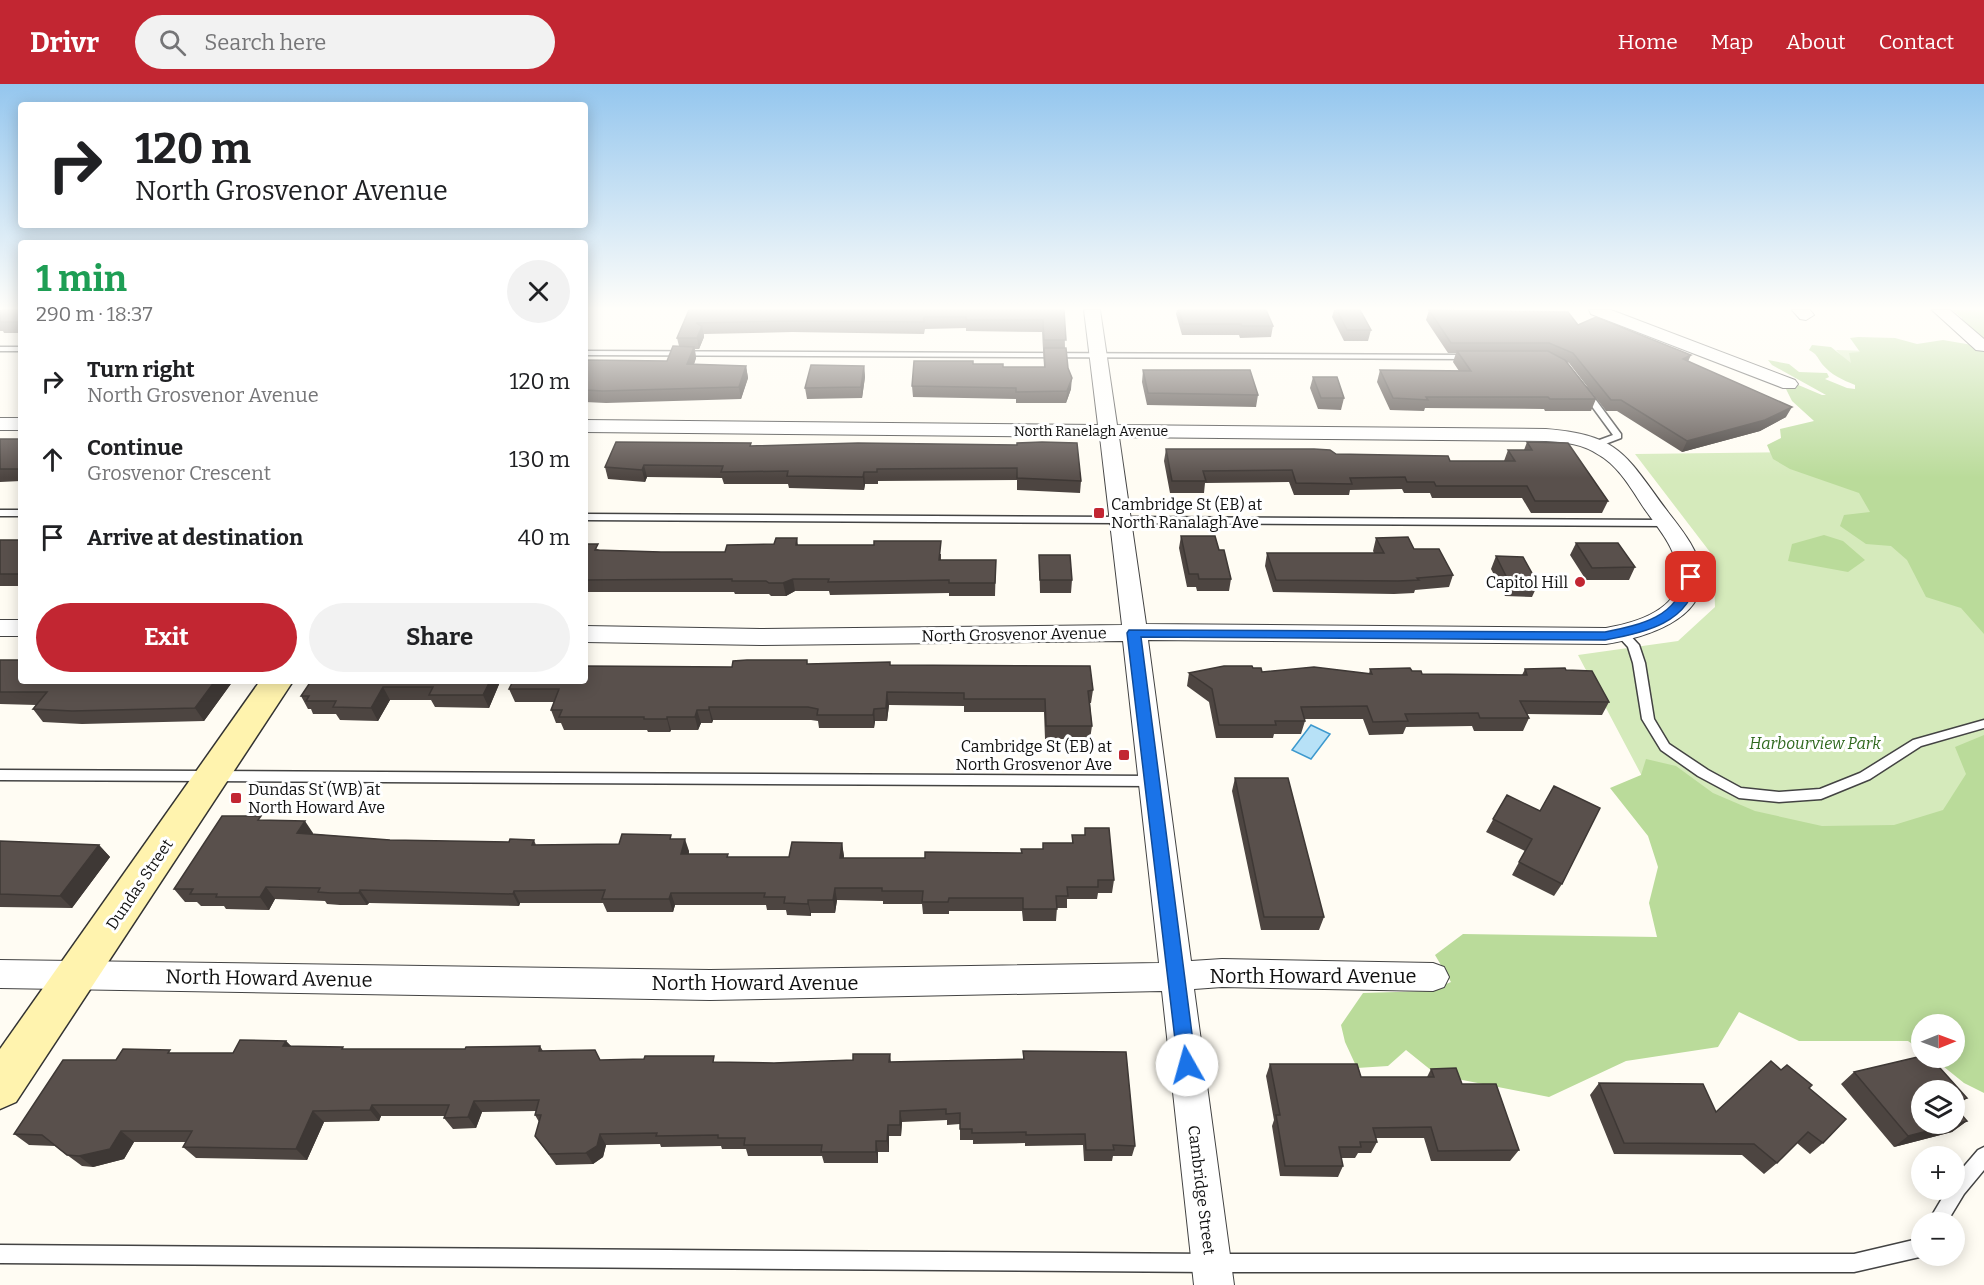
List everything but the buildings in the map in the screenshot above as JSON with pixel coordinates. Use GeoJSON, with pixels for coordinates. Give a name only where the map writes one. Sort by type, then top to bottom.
{"type":"FeatureCollection","features":[{"type":"Feature","properties":{"kind":"street","name":"Cambridge Street"},"geometry":{"type":"LineString","coordinates":[[1099,366],[1121,521],[1151,782],[1213,1274]]}},
{"type":"Feature","properties":{"kind":"street"},"geometry":{"type":"LineString","coordinates":[[1743,366],[1789,384]]}},
{"type":"Feature","properties":{"kind":"street"},"geometry":{"type":"LineString","coordinates":[[0,424],[18,424]]}},
{"type":"Feature","properties":{"kind":"street","name":"North Ranelagh Avenue"},"geometry":{"type":"LineString","coordinates":[[588,426],[1546,435],[1570,437],[1597,444]]}},
{"type":"Feature","properties":{"kind":"street","name":"North Grosvenor Avenue"},"geometry":{"type":"LineString","coordinates":[[588,634],[761,637],[1134,633],[1605,636],[1622,633],[1663,620],[1683,603],[1689,590],[1691,577],[1689,562],[1681,544],[1621,462],[1609,450],[1597,444]]}},
{"type":"Feature","properties":{"kind":"street"},"geometry":{"type":"LineString","coordinates":[[0,628],[18,628]]}},
{"type":"Feature","properties":{"kind":"street","name":"Dundas Street"},"geometry":{"type":"LineString","coordinates":[[0,1087],[275,684]]}},
{"type":"Feature","properties":{"kind":"street","name":"North Howard Avenue"},"geometry":{"type":"LineString","coordinates":[[0,974],[711,985],[1128,979],[1222,974],[1433,977]]}},
{"type":"Feature","properties":{"kind":"lane"},"geometry":{"type":"LineString","coordinates":[[1580,386],[1618,436],[1597,444]]}},
{"type":"Feature","properties":{"kind":"lane"},"geometry":{"type":"LineString","coordinates":[[0,513],[18,513]]}},
{"type":"Feature","properties":{"kind":"lane"},"geometry":{"type":"LineString","coordinates":[[588,517],[1666,523]]}},
{"type":"Feature","properties":{"kind":"lane"},"geometry":{"type":"LineString","coordinates":[[1622,633],[1633,645],[1639,663],[1648,719],[1665,747],[1703,773],[1739,793],[1779,796],[1821,794],[1865,776],[1917,743],[1984,724]]}},
{"type":"Feature","properties":{"kind":"lane"},"geometry":{"type":"LineString","coordinates":[[0,775],[1151,782]]}},
{"type":"Feature","properties":{"kind":"lane"},"geometry":{"type":"LineString","coordinates":[[1943,1212],[1958,1188],[1984,1156]]}},
{"type":"Feature","properties":{"kind":"lane"},"geometry":{"type":"LineString","coordinates":[[0,1254],[1213,1274],[1860,1263],[1911,1250]]}},
{"type":"Feature","properties":{"kind":"green space"},"geometry":{"type":"Polygon","coordinates":[[[1774,366],[1792,366],[1799,372],[1827,373],[1829,377],[1825,379],[1855,389],[1855,385],[1824,366],[1984,366],[1984,634],[1961,608],[1926,597],[1907,560],[1891,546],[1866,544],[1840,526],[1844,515],[1870,512],[1859,493],[1790,469],[1773,459],[1767,445],[1781,438],[1780,429],[1814,421],[1792,401],[1786,389],[1796,384],[1826,395],[1774,366]]]}},
{"type":"Feature","properties":{"kind":"green space","name":"Harbourview Park"},"geometry":{"type":"Polygon","coordinates":[[[1851,366],[1984,366],[1984,995],[1729,941],[1578,655],[1678,641],[1715,607],[1713,556],[1635,454],[1801,452],[1893,411],[1851,366]]]}},
{"type":"Feature","properties":{"kind":"green space"},"geometry":{"type":"Polygon","coordinates":[[[1824,535],[1843,541],[1865,560],[1848,572],[1788,561],[1792,544],[1824,535]]]}},
{"type":"Feature","properties":{"kind":"green space"},"geometry":{"type":"Polygon","coordinates":[[[1984,735],[1984,1093],[1965,1084],[1965,1080],[1960,1080],[1945,1068],[1965,1068],[1965,1014],[1911,1014],[1911,1043],[1908,1041],[1799,1041],[1739,1012],[1718,1047],[1626,1061],[1549,1097],[1437,1075],[1406,1050],[1388,1066],[1357,1068],[1345,1042],[1341,1025],[1363,993],[1429,991],[1451,982],[1435,955],[1463,934],[1657,937],[1649,903],[1658,867],[1648,836],[1610,788],[1641,775],[1646,759],[1676,766],[1713,793],[1755,811],[1822,826],[1894,825],[1943,810],[1966,774],[1955,747],[1984,735]]]}},
{"type":"Feature","properties":{"kind":"water"},"geometry":{"type":"Polygon","coordinates":[[[1311,725],[1330,734],[1311,759],[1292,750],[1311,725]]]}},
{"type":"Feature","properties":{"kind":"place","name":"Cambridge St (EB) at North Ranalagh Ave"},"geometry":{"type":"Point","coordinates":[1099,513]}},
{"type":"Feature","properties":{"kind":"place","name":"Capitol Hill"},"geometry":{"type":"Point","coordinates":[1580,582]}},
{"type":"Feature","properties":{"kind":"place","name":"Cambridge St (EB) at North Grosvenor Ave"},"geometry":{"type":"Point","coordinates":[1124,755]}},
{"type":"Feature","properties":{"kind":"place","name":"Dundas St (WB) at North Howard Ave"},"geometry":{"type":"Point","coordinates":[236,798]}},
{"type":"Feature","properties":{"kind":"route"},"geometry":{"type":"LineString","coordinates":[[1187,1065],[1134,633],[1605,636],[1634,631],[1663,620],[1683,603],[1689,590],[1691,577]]}}]}
